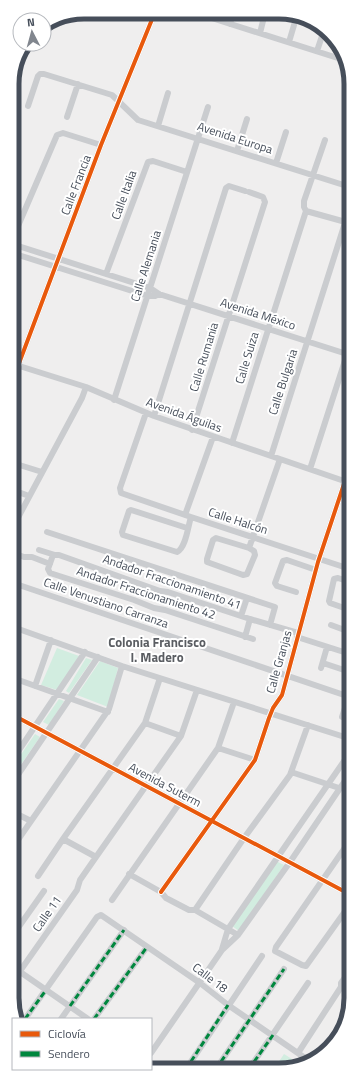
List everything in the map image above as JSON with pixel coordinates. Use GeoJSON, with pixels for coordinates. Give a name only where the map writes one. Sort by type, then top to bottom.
{"type":"FeatureCollection","features":[{"type":"Feature","properties":{"kind":"street","name":"Calle Francia"},"geometry":{"type":"LineString","coordinates":[[19,355],[152,19]]}},
{"type":"Feature","properties":{"kind":"street"},"geometry":{"type":"LineString","coordinates":[[215,19],[338,58]]}},
{"type":"Feature","properties":{"kind":"street"},"geometry":{"type":"LineString","coordinates":[[230,24],[231,19]]}},
{"type":"Feature","properties":{"kind":"street"},"geometry":{"type":"LineString","coordinates":[[260,33],[264,19]]}},
{"type":"Feature","properties":{"kind":"street"},"geometry":{"type":"LineString","coordinates":[[289,42],[296,21]]}},
{"type":"Feature","properties":{"kind":"street"},"geometry":{"type":"LineString","coordinates":[[317,51],[322,36]]}},
{"type":"Feature","properties":{"kind":"street","name":"Avenida Europa"},"geometry":{"type":"LineString","coordinates":[[28,106],[40,74],[112,95],[137,120],[344,185]]}},
{"type":"Feature","properties":{"kind":"street"},"geometry":{"type":"LineString","coordinates":[[67,117],[78,84]]}},
{"type":"Feature","properties":{"kind":"street"},"geometry":{"type":"LineString","coordinates":[[158,126],[168,93]]}},
{"type":"Feature","properties":{"kind":"street","name":"Calle Alemania"},"geometry":{"type":"LineString","coordinates":[[114,400],[208,107]]}},
{"type":"Feature","properties":{"kind":"street"},"geometry":{"type":"LineString","coordinates":[[237,151],[247,119]]}},
{"type":"Feature","properties":{"kind":"street"},"geometry":{"type":"LineString","coordinates":[[276,163],[286,132]]}},
{"type":"Feature","properties":{"kind":"street"},"geometry":{"type":"LineString","coordinates":[[19,224],[57,135],[63,133],[101,145]]}},
{"type":"Feature","properties":{"kind":"street","name":"Calle Suiza"},"geometry":{"type":"LineString","coordinates":[[232,443],[306,211],[304,208],[304,202],[325,140]]}},
{"type":"Feature","properties":{"kind":"street","name":"Calle Italia"},"geometry":{"type":"LineString","coordinates":[[106,274],[148,162],[153,161],[187,172]]}},
{"type":"Feature","properties":{"kind":"street","name":"Calle Rumania"},"geometry":{"type":"LineString","coordinates":[[189,303],[228,186],[260,196],[265,202],[192,430]]}},
{"type":"Feature","properties":{"kind":"street","name":"Calle Bulgaria"},"geometry":{"type":"LineString","coordinates":[[272,456],[344,226],[342,221],[306,211]]}},
{"type":"Feature","properties":{"kind":"street","name":"Avenida México"},"geometry":{"type":"LineString","coordinates":[[19,246],[150,288],[159,294],[344,353]]}},
{"type":"Feature","properties":{"kind":"street","name":"Avenida México"},"geometry":{"type":"LineString","coordinates":[[19,255],[148,296],[155,296],[159,294]]}},
{"type":"Feature","properties":{"kind":"street"},"geometry":{"type":"LineString","coordinates":[[154,416],[189,303]]}},
{"type":"Feature","properties":{"kind":"street","name":"Avenida Águilas"},"geometry":{"type":"LineString","coordinates":[[19,366],[86,387],[146,413],[192,430],[344,481]]}},
{"type":"Feature","properties":{"kind":"street"},"geometry":{"type":"LineString","coordinates":[[310,470],[344,370]]}},
{"type":"Feature","properties":{"kind":"street"},"geometry":{"type":"LineString","coordinates":[[20,513],[82,398],[86,387]]}},
{"type":"Feature","properties":{"kind":"street","name":"Calle Halcón"},"geometry":{"type":"LineString","coordinates":[[146,413],[120,488],[120,492],[344,568]]}},
{"type":"Feature","properties":{"kind":"street"},"geometry":{"type":"LineString","coordinates":[[187,528],[131,510],[129,511],[122,532],[123,535],[177,552],[180,550],[187,532],[188,516],[213,437]]}},
{"type":"Feature","properties":{"kind":"street"},"geometry":{"type":"LineString","coordinates":[[249,548],[280,459]]}},
{"type":"Feature","properties":{"kind":"street"},"geometry":{"type":"LineString","coordinates":[[19,464],[42,472]]}},
{"type":"Feature","properties":{"kind":"street","name":"Calle Granjas"},"geometry":{"type":"LineString","coordinates":[[161,892],[255,760],[271,713],[282,695],[319,559],[344,490]]}},
{"type":"Feature","properties":{"kind":"street"},"geometry":{"type":"LineString","coordinates":[[19,492],[29,496]]}},
{"type":"Feature","properties":{"kind":"street"},"geometry":{"type":"LineString","coordinates":[[48,532],[276,607],[270,625]]}},
{"type":"Feature","properties":{"kind":"street"},"geometry":{"type":"LineString","coordinates":[[215,538],[249,548],[255,553],[246,574],[243,575],[206,560],[215,538]]}},
{"type":"Feature","properties":{"kind":"street","name":"Andador Fraccionamiento 41"},"geometry":{"type":"LineString","coordinates":[[39,550],[53,555],[59,555],[160,591],[168,592],[270,625],[344,652]]}},
{"type":"Feature","properties":{"kind":"street"},"geometry":{"type":"LineString","coordinates":[[19,555],[32,557],[50,564],[53,555]]}},
{"type":"Feature","properties":{"kind":"street"},"geometry":{"type":"LineString","coordinates":[[296,592],[277,586],[275,583],[283,561],[287,560],[316,570]]}},
{"type":"Feature","properties":{"kind":"street","name":"Andador Fraccionamiento 42"},"geometry":{"type":"LineString","coordinates":[[50,564],[48,570],[50,573],[253,639]]}},
{"type":"Feature","properties":{"kind":"street"},"geometry":{"type":"LineString","coordinates":[[344,580],[338,578],[334,580],[329,601],[330,603],[344,608]]}},
{"type":"Feature","properties":{"kind":"street","name":"Calle Venustiano Carranza"},"geometry":{"type":"LineString","coordinates":[[19,585],[344,694]]}},
{"type":"Feature","properties":{"kind":"street"},"geometry":{"type":"LineString","coordinates":[[241,616],[247,598]]}},
{"type":"Feature","properties":{"kind":"street"},"geometry":{"type":"LineString","coordinates":[[245,637],[250,619]]}},
{"type":"Feature","properties":{"kind":"street"},"geometry":{"type":"LineString","coordinates":[[331,625],[344,630]]}},
{"type":"Feature","properties":{"kind":"street"},"geometry":{"type":"LineString","coordinates":[[19,630],[122,666],[344,737]]}},
{"type":"Feature","properties":{"kind":"street"},"geometry":{"type":"LineString","coordinates":[[35,686],[51,640]]}},
{"type":"Feature","properties":{"kind":"street"},"geometry":{"type":"LineString","coordinates":[[328,647],[322,665],[344,670]]}},
{"type":"Feature","properties":{"kind":"street"},"geometry":{"type":"LineString","coordinates":[[19,751],[85,652]]}},
{"type":"Feature","properties":{"kind":"street"},"geometry":{"type":"LineString","coordinates":[[19,773],[98,657]]}},
{"type":"Feature","properties":{"kind":"street"},"geometry":{"type":"LineString","coordinates":[[19,838],[108,712],[122,666]]}},
{"type":"Feature","properties":{"kind":"street"},"geometry":{"type":"LineString","coordinates":[[38,876],[145,723],[160,678]]}},
{"type":"Feature","properties":{"kind":"street"},"geometry":{"type":"LineString","coordinates":[[19,680],[108,712]]}},
{"type":"Feature","properties":{"kind":"street","name":"Calle 11"},"geometry":{"type":"LineString","coordinates":[[20,972],[77,890],[80,880],[181,736],[197,690]]}},
{"type":"Feature","properties":{"kind":"street"},"geometry":{"type":"LineString","coordinates":[[112,900],[218,748],[234,702]]}},
{"type":"Feature","properties":{"kind":"street"},"geometry":{"type":"LineString","coordinates":[[342,717],[344,712]]}},
{"type":"Feature","properties":{"kind":"street","name":"Avenida Suterm"},"geometry":{"type":"LineString","coordinates":[[19,718],[344,891]]}},
{"type":"Feature","properties":{"kind":"street"},"geometry":{"type":"LineString","coordinates":[[145,723],[181,736]]}},
{"type":"Feature","properties":{"kind":"street"},"geometry":{"type":"LineString","coordinates":[[195,910],[291,772],[308,725]]}},
{"type":"Feature","properties":{"kind":"street"},"geometry":{"type":"LineString","coordinates":[[218,748],[255,760]]}},
{"type":"Feature","properties":{"kind":"street"},"geometry":{"type":"LineString","coordinates":[[222,950],[228,929],[344,760]]}},
{"type":"Feature","properties":{"kind":"street"},"geometry":{"type":"LineString","coordinates":[[291,772],[340,788]]}},
{"type":"Feature","properties":{"kind":"street"},"geometry":{"type":"LineString","coordinates":[[152,1052],[222,950],[238,935],[344,782]]}},
{"type":"Feature","properties":{"kind":"street"},"geometry":{"type":"LineString","coordinates":[[19,815],[31,821]]}},
{"type":"Feature","properties":{"kind":"street"},"geometry":{"type":"LineString","coordinates":[[63,839],[96,857]]}},
{"type":"Feature","properties":{"kind":"street"},"geometry":{"type":"LineString","coordinates":[[344,849],[275,948],[277,952],[302,966],[308,965],[344,913]]}},
{"type":"Feature","properties":{"kind":"street"},"geometry":{"type":"LineString","coordinates":[[129,874],[161,892],[166,898],[189,910],[195,910],[238,935]]}},
{"type":"Feature","properties":{"kind":"street"},"geometry":{"type":"LineString","coordinates":[[19,926],[44,891]]}},
{"type":"Feature","properties":{"kind":"street","name":"Calle 18"},"geometry":{"type":"LineString","coordinates":[[46,990],[97,917],[100,915],[124,930],[228,1005],[305,1058]]}},
{"type":"Feature","properties":{"kind":"street"},"geometry":{"type":"LineString","coordinates":[[62,1018],[124,930]]}},
{"type":"Feature","properties":{"kind":"street"},"geometry":{"type":"LineString","coordinates":[[95,1018],[147,947]]}},
{"type":"Feature","properties":{"kind":"street"},"geometry":{"type":"LineString","coordinates":[[190,1063],[262,956]]}},
{"type":"Feature","properties":{"kind":"street"},"geometry":{"type":"LineString","coordinates":[[220,1063],[284,969]]}},
{"type":"Feature","properties":{"kind":"street"},"geometry":{"type":"LineString","coordinates":[[20,972],[87,1018]]}},
{"type":"Feature","properties":{"kind":"street"},"geometry":{"type":"LineString","coordinates":[[298,1053],[341,987],[341,983],[344,979]]}},
{"type":"Feature","properties":{"kind":"street"},"geometry":{"type":"LineString","coordinates":[[253,1063],[308,983]]}},
{"type":"Feature","properties":{"kind":"street"},"geometry":{"type":"LineString","coordinates":[[26,1018],[46,990]]}},
{"type":"Feature","properties":{"kind":"green space"},"geometry":{"type":"Polygon","coordinates":[[[57,648],[79,656],[57,690],[41,685],[57,648]]]}},
{"type":"Feature","properties":{"kind":"green space"},"geometry":{"type":"Polygon","coordinates":[[[86,658],[92,660],[69,693],[66,691],[86,658]]]}},
{"type":"Feature","properties":{"kind":"green space"},"geometry":{"type":"Polygon","coordinates":[[[100,661],[118,668],[108,707],[77,695],[100,661]]]}},
{"type":"Feature","properties":{"kind":"green space"},"geometry":{"type":"Polygon","coordinates":[[[59,699],[64,701],[49,725],[43,722],[59,699]]]}},
{"type":"Feature","properties":{"kind":"green space"},"geometry":{"type":"Polygon","coordinates":[[[35,734],[40,737],[19,767],[19,757],[35,734]]]}},
{"type":"Feature","properties":{"kind":"green space"},"geometry":{"type":"Polygon","coordinates":[[[276,861],[284,865],[239,931],[232,926],[276,861]]]}},
{"type":"Feature","properties":{"kind":"green space"},"geometry":{"type":"Polygon","coordinates":[[[284,1054],[295,1061],[292,1062],[278,1063],[284,1054]]]}},
{"type":"Feature","properties":{"kind":"marked path"},"geometry":{"type":"LineString","coordinates":[[70,1006],[124,930]]}},
{"type":"Feature","properties":{"kind":"marked path"},"geometry":{"type":"LineString","coordinates":[[95,1018],[147,947]]}},
{"type":"Feature","properties":{"kind":"marked path"},"geometry":{"type":"LineString","coordinates":[[220,1063],[284,969]]}},
{"type":"Feature","properties":{"kind":"marked path"},"geometry":{"type":"LineString","coordinates":[[26,1018],[46,990]]}},
{"type":"Feature","properties":{"kind":"marked path"},"geometry":{"type":"LineString","coordinates":[[190,1063],[228,1005]]}},
{"type":"Feature","properties":{"kind":"marked path"},"geometry":{"type":"LineString","coordinates":[[253,1063],[273,1035]]}},
{"type":"Feature","properties":{"kind":"cycle path"},"geometry":{"type":"LineString","coordinates":[[19,363],[101,145],[152,19]]}},
{"type":"Feature","properties":{"kind":"cycle path"},"geometry":{"type":"LineString","coordinates":[[161,892],[255,760],[273,708],[282,695],[318,562],[344,484]]}},
{"type":"Feature","properties":{"kind":"cycle path"},"geometry":{"type":"LineString","coordinates":[[19,718],[344,891]]}},
{"type":"Feature","properties":{"kind":"district","name":"Colonia Francisco I. Madero"},"geometry":{"type":"Point","coordinates":[157,650]}}]}
